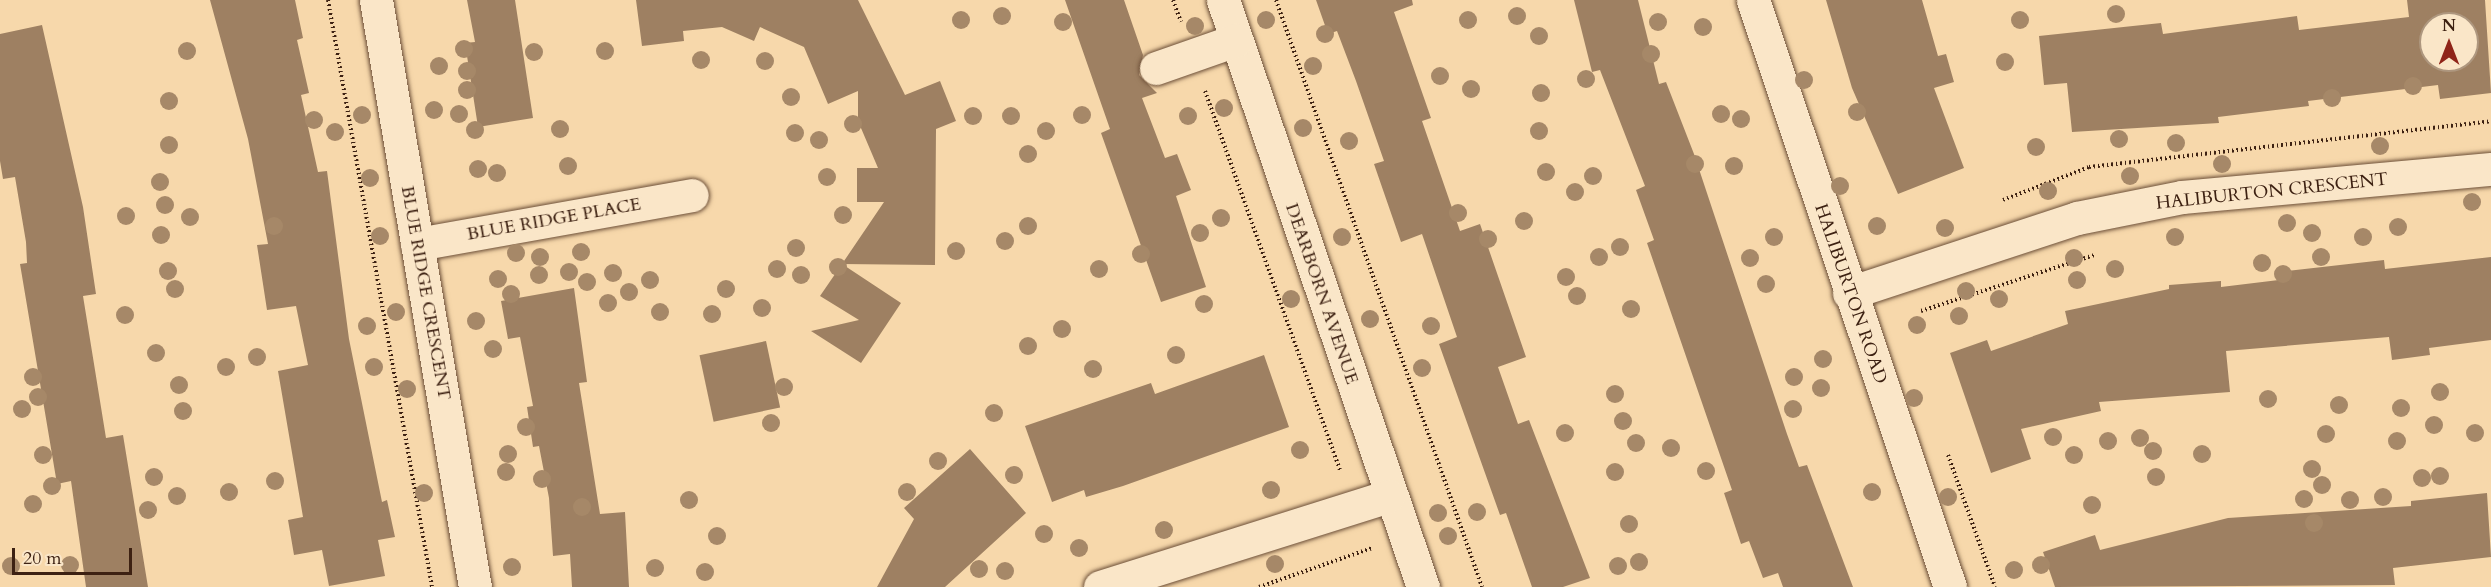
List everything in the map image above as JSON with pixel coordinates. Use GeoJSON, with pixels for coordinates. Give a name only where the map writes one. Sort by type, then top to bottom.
{"type":"FeatureCollection","features":[{"type":"Feature","properties":{"kind":"street","name":"BLUE RIDGE CRESCENT"},"geometry":{"type":"LineString","coordinates":[[376,0],[475,587]]}},
{"type":"Feature","properties":{"kind":"street","name":"DEARBORN AVENUE"},"geometry":{"type":"LineString","coordinates":[[1223,0],[1389,496],[1422,587]]}},
{"type":"Feature","properties":{"kind":"street","name":"HALIBURTON ROAD"},"geometry":{"type":"LineString","coordinates":[[1753,0],[1849,293],[1950,587]]}},
{"type":"Feature","properties":{"kind":"street"},"geometry":{"type":"LineString","coordinates":[[1156,68],[1236,40]]}},
{"type":"Feature","properties":{"kind":"street","name":"HALIBURTON CRESCENT"},"geometry":{"type":"LineString","coordinates":[[1849,293],[2077,218],[2182,197],[2491,169]]}},
{"type":"Feature","properties":{"kind":"street","name":"BLUE RIDGE PLACE"},"geometry":{"type":"LineString","coordinates":[[417,244],[692,195]]}},
{"type":"Feature","properties":{"kind":"street"},"geometry":{"type":"LineString","coordinates":[[1100,587],[1389,496]]}},
{"type":"Feature","properties":{"kind":"path"},"geometry":{"type":"LineString","coordinates":[[328,0],[432,587]]}},
{"type":"Feature","properties":{"kind":"path"},"geometry":{"type":"LineString","coordinates":[[1173,0],[1368,550]]}},
{"type":"Feature","properties":{"kind":"path"},"geometry":{"type":"LineString","coordinates":[[1276,0],[1482,587]]}},
{"type":"Feature","properties":{"kind":"path"},"geometry":{"type":"LineString","coordinates":[[1992,204],[2089,167],[2491,121]]}},
{"type":"Feature","properties":{"kind":"path"},"geometry":{"type":"LineString","coordinates":[[1910,314],[2106,252]]}},
{"type":"Feature","properties":{"kind":"path"},"geometry":{"type":"LineString","coordinates":[[1947,452],[1995,587]]}},
{"type":"Feature","properties":{"kind":"path"},"geometry":{"type":"LineString","coordinates":[[1259,587],[1405,538]]}},
{"type":"Feature","properties":{"kind":"building"},"geometry":{"type":"Polygon","coordinates":[[[210,0],[295,0],[303,38],[297,40],[309,93],[301,95],[318,172],[327,171],[349,339],[382,502],[387,500],[395,537],[378,540],[385,576],[329,586],[322,550],[294,555],[288,520],[303,517],[278,371],[308,365],[296,306],[267,310],[257,245],[268,244],[248,139],[210,0]]]}},
{"type":"Feature","properties":{"kind":"building"},"geometry":{"type":"Polygon","coordinates":[[[467,0],[515,0],[533,118],[478,127],[465,43],[475,42],[467,0]]]}},
{"type":"Feature","properties":{"kind":"building"},"geometry":{"type":"Polygon","coordinates":[[[636,0],[858,0],[905,95],[940,81],[956,121],[936,129],[935,265],[842,264],[884,202],[857,202],[857,168],[878,168],[858,121],[858,91],[828,104],[804,47],[760,27],[754,41],[722,27],[683,31],[684,41],[642,46],[636,0]]]}},
{"type":"Feature","properties":{"kind":"building"},"geometry":{"type":"Polygon","coordinates":[[[1065,0],[1124,0],[1143,55],[1139,75],[1157,93],[1142,98],[1165,158],[1177,154],[1191,190],[1176,196],[1206,287],[1161,302],[1101,133],[1110,129],[1065,0]]]}},
{"type":"Feature","properties":{"kind":"building"},"geometry":{"type":"Polygon","coordinates":[[[1316,0],[1412,0],[1413,5],[1394,12],[1431,118],[1422,121],[1460,231],[1480,224],[1526,357],[1498,367],[1518,424],[1529,420],[1590,578],[1563,587],[1532,587],[1506,513],[1500,515],[1439,344],[1457,337],[1422,234],[1401,242],[1374,164],[1384,161],[1356,81],[1337,31],[1328,34],[1316,0]]]}},
{"type":"Feature","properties":{"kind":"building"},"geometry":{"type":"Polygon","coordinates":[[[1574,0],[1638,0],[1659,84],[1666,82],[1694,154],[1799,467],[1807,465],[1853,587],[1783,587],[1778,573],[1763,578],[1749,541],[1741,544],[1724,493],[1732,490],[1647,243],[1654,240],[1636,190],[1645,186],[1600,70],[1592,72],[1574,0]]]}},
{"type":"Feature","properties":{"kind":"building"},"geometry":{"type":"Polygon","coordinates":[[[1826,0],[1922,0],[1938,56],[1946,54],[1954,82],[1934,88],[1964,168],[1898,194],[1852,88],[1826,0]]]}},
{"type":"Feature","properties":{"kind":"building"},"geometry":{"type":"Polygon","coordinates":[[[2407,0],[2485,0],[2491,93],[2440,99],[2438,85],[2308,101],[2309,106],[2218,117],[2219,123],[2072,132],[2067,83],[2044,85],[2039,36],[2161,23],[2163,34],[2297,16],[2299,30],[2409,17],[2407,0]]]}},
{"type":"Feature","properties":{"kind":"building"},"geometry":{"type":"Polygon","coordinates":[[[42,25],[83,207],[96,294],[83,296],[106,438],[123,435],[148,587],[86,587],[71,481],[57,484],[20,264],[27,263],[26,242],[15,177],[3,179],[0,161],[0,34],[42,25]]]}},
{"type":"Feature","properties":{"kind":"building"},"geometry":{"type":"Polygon","coordinates":[[[2491,257],[2491,340],[2429,348],[2430,355],[2392,360],[2389,337],[2226,351],[2230,392],[2099,402],[2101,411],[2021,429],[2031,459],[1991,473],[1950,353],[1987,340],[1991,351],[2068,324],[2065,311],[2169,289],[2169,285],[2221,281],[2221,287],[2287,279],[2287,271],[2384,260],[2385,269],[2491,257]]]}},
{"type":"Feature","properties":{"kind":"building"},"geometry":{"type":"Polygon","coordinates":[[[842,264],[901,303],[861,363],[811,331],[859,320],[820,296],[842,264]]]}},
{"type":"Feature","properties":{"kind":"building"},"geometry":{"type":"Polygon","coordinates":[[[574,288],[587,382],[579,383],[600,514],[625,512],[629,587],[572,587],[570,554],[553,556],[549,498],[539,446],[533,447],[527,407],[533,406],[520,337],[508,339],[501,301],[574,288]]]}},
{"type":"Feature","properties":{"kind":"building"},"geometry":{"type":"Polygon","coordinates":[[[766,341],[780,408],[714,422],[699,355],[766,341]]]}},
{"type":"Feature","properties":{"kind":"building"},"geometry":{"type":"Polygon","coordinates":[[[1264,355],[1289,427],[1123,486],[1086,497],[1084,490],[1052,502],[1025,426],[1151,383],[1155,394],[1264,355]]]}},
{"type":"Feature","properties":{"kind":"building"},"geometry":{"type":"Polygon","coordinates":[[[970,449],[1026,513],[945,587],[877,587],[914,519],[904,508],[970,449]]]}},
{"type":"Feature","properties":{"kind":"building"},"geometry":{"type":"Polygon","coordinates":[[[2487,493],[2491,557],[2393,568],[2395,585],[2055,587],[2043,552],[2095,535],[2100,550],[2228,518],[2411,506],[2411,501],[2487,493]]]}}]}
